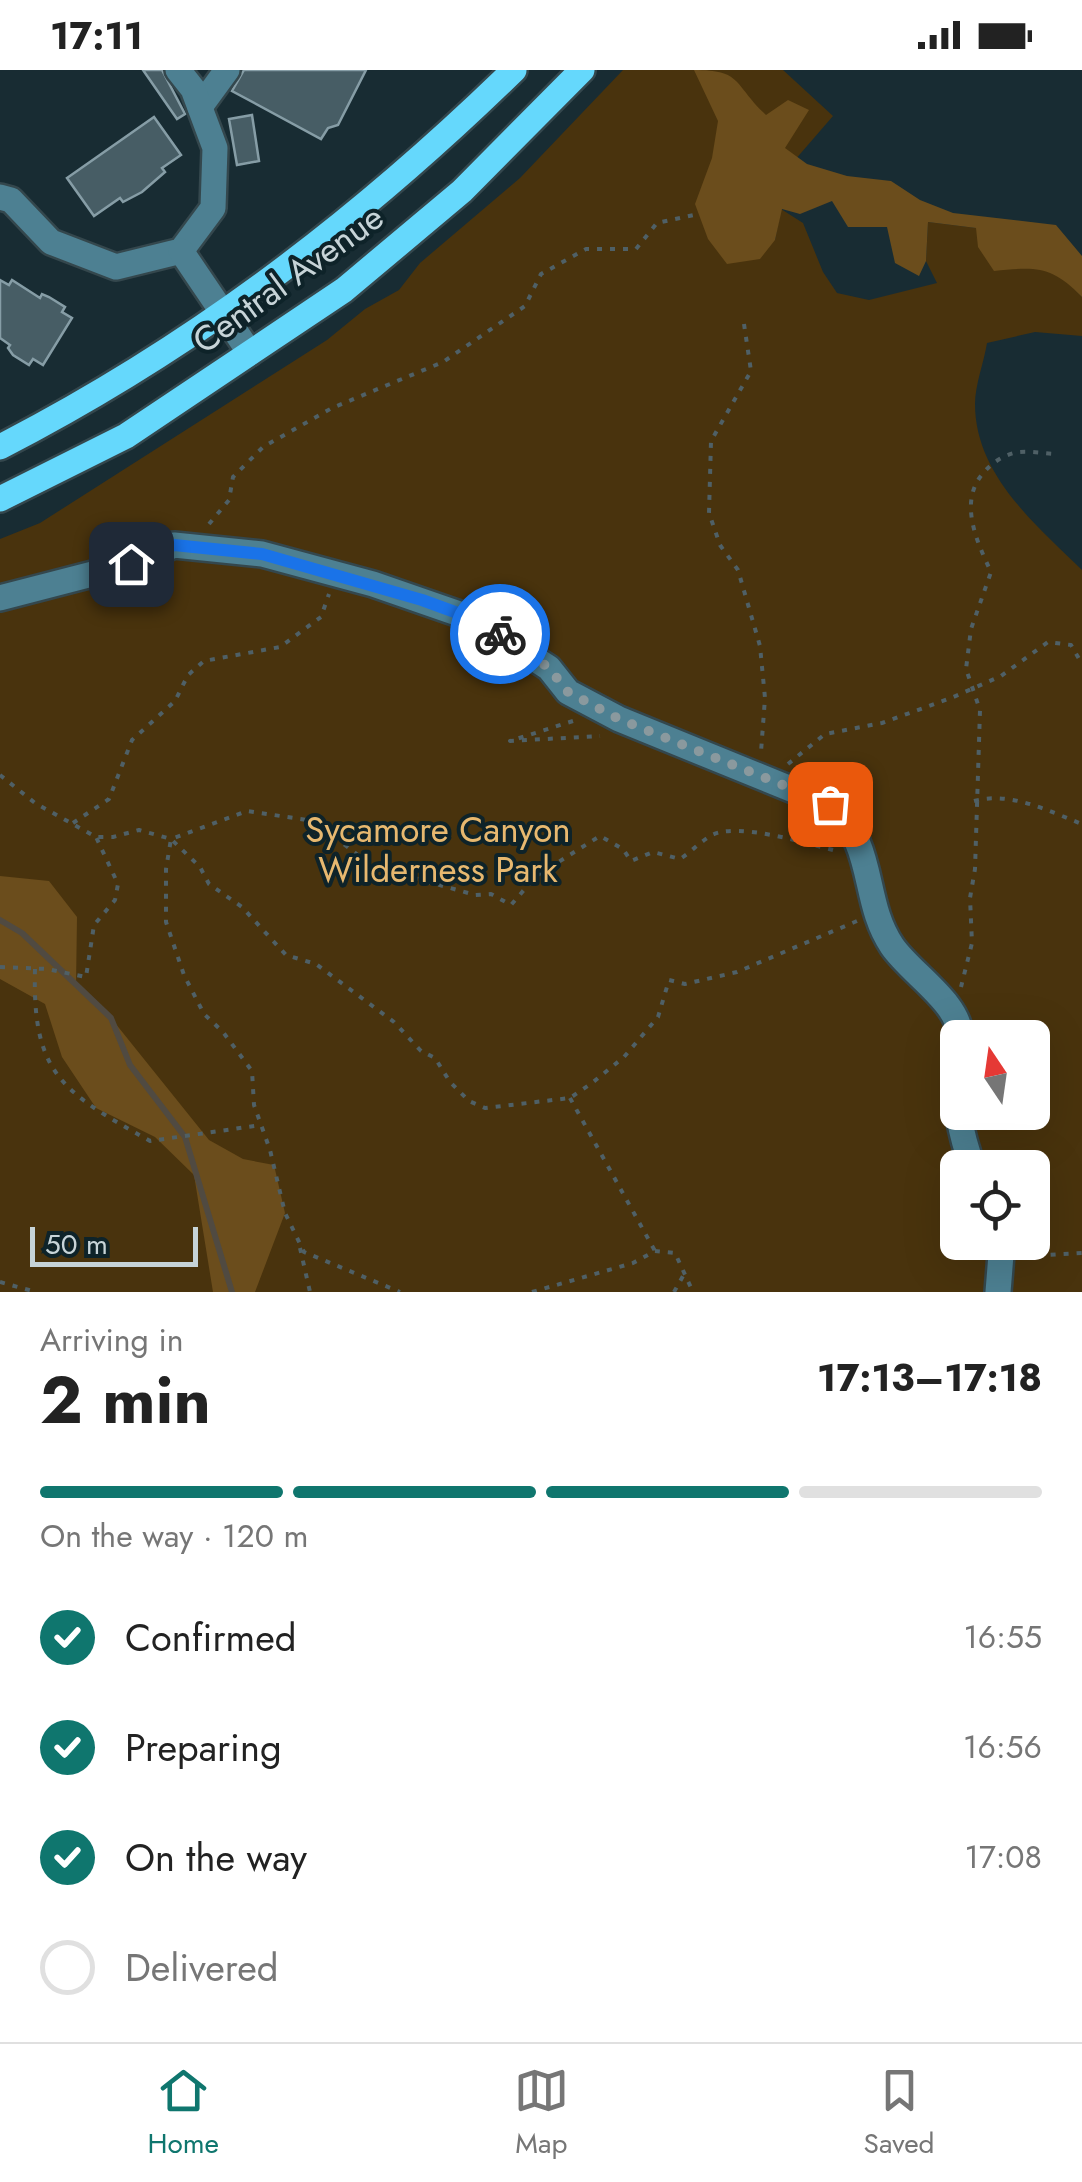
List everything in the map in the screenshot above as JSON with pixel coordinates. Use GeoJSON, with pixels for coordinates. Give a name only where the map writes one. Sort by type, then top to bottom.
{"type":"FeatureCollection","features":[{"type":"Feature","properties":{"kind":"main road","name":"Central Avenue"},"geometry":{"type":"LineString","coordinates":[[0,448],[111,387],[222,317],[426,156],[514,70]]}},
{"type":"Feature","properties":{"kind":"main road","name":"Central Avenue"},"geometry":{"type":"LineString","coordinates":[[0,499],[126,436],[344,290],[462,190],[582,70]]}},
{"type":"Feature","properties":{"kind":"street"},"geometry":{"type":"LineString","coordinates":[[0,196],[12,200],[51,242],[116,267],[180,251],[212,208],[215,148],[194,89],[178,70]]}},
{"type":"Feature","properties":{"kind":"street"},"geometry":{"type":"LineString","coordinates":[[200,107],[227,70]]}},
{"type":"Feature","properties":{"kind":"street"},"geometry":{"type":"LineString","coordinates":[[180,251],[222,317],[250,352]]}},
{"type":"Feature","properties":{"kind":"street"},"geometry":{"type":"LineString","coordinates":[[0,598],[131,564],[174,545],[262,554],[372,584],[474,619],[549,668],[568,692],[642,728],[830,804],[850,822],[889,943],[913,972],[956,1011],[957,1020]]}},
{"type":"Feature","properties":{"kind":"street"},"geometry":{"type":"LineString","coordinates":[[998,1292],[1001,1260]]}},
{"type":"Feature","properties":{"kind":"path"},"geometry":{"type":"LineString","coordinates":[[214,547],[202,532],[228,500],[233,477],[263,447],[332,408],[443,362],[525,306],[541,274],[586,249],[636,249],[657,223],[694,215]]}},
{"type":"Feature","properties":{"kind":"path"},"geometry":{"type":"LineString","coordinates":[[744,324],[751,372],[712,441],[709,513],[720,545],[738,570],[760,646],[765,698],[763,777]]}},
{"type":"Feature","properties":{"kind":"path"},"geometry":{"type":"LineString","coordinates":[[956,1011],[972,944],[970,898],[975,869],[974,802],[980,710],[966,669],[971,629],[991,572],[974,536],[974,481],[992,463],[1017,452],[1060,454]]}},
{"type":"Feature","properties":{"kind":"path"},"geometry":{"type":"LineString","coordinates":[[73,824],[109,799],[132,740],[175,700],[188,675],[204,660],[263,653],[303,634],[322,618],[335,576]]}},
{"type":"Feature","properties":{"kind":"path"},"geometry":{"type":"LineString","coordinates":[[763,777],[825,734],[882,723],[975,688],[1000,676],[1048,642],[1071,644],[1082,664]]}},
{"type":"Feature","properties":{"kind":"path"},"geometry":{"type":"LineString","coordinates":[[588,702],[575,720],[557,729],[510,741],[595,737],[642,728]]}},
{"type":"Feature","properties":{"kind":"path"},"geometry":{"type":"LineString","coordinates":[[0,774],[35,802],[96,837],[138,830],[171,839],[200,867],[209,884],[242,907],[286,956],[316,964],[394,1022],[434,1058],[469,1101],[485,1108],[570,1098],[624,1057],[658,1017],[669,980],[685,984],[737,972],[789,953],[824,932],[849,927],[876,904]]}},
{"type":"Feature","properties":{"kind":"path"},"geometry":{"type":"LineString","coordinates":[[974,802],[990,797],[1028,802],[1082,824]]}},
{"type":"Feature","properties":{"kind":"path"},"geometry":{"type":"LineString","coordinates":[[171,839],[246,811],[314,821],[372,866],[475,895],[490,894],[511,905],[536,876],[600,836],[623,849],[631,861],[653,852],[680,859],[712,835],[742,828],[787,842],[802,840],[837,852],[862,851]]}},
{"type":"Feature","properties":{"kind":"path"},"geometry":{"type":"LineString","coordinates":[[0,967],[86,976],[94,926],[114,900],[118,884],[96,837]]}},
{"type":"Feature","properties":{"kind":"path"},"geometry":{"type":"LineString","coordinates":[[171,839],[166,869],[166,922],[184,975],[204,1014],[252,1071],[254,1106],[285,1213],[304,1252],[400,1292]]}},
{"type":"Feature","properties":{"kind":"path"},"geometry":{"type":"LineString","coordinates":[[35,969],[34,1007],[45,1054],[60,1084],[150,1141],[261,1126]]}},
{"type":"Feature","properties":{"kind":"path"},"geometry":{"type":"LineString","coordinates":[[570,1098],[655,1252]]}},
{"type":"Feature","properties":{"kind":"path"},"geometry":{"type":"LineString","coordinates":[[299,1241],[310,1292]]}},
{"type":"Feature","properties":{"kind":"path"},"geometry":{"type":"LineString","coordinates":[[532,1292],[655,1252],[675,1253],[693,1292]]}},
{"type":"Feature","properties":{"kind":"path"},"geometry":{"type":"LineString","coordinates":[[1050,1254],[1082,1253]]}},
{"type":"Feature","properties":{"kind":"path"},"geometry":{"type":"LineString","coordinates":[[674,1292],[684,1276]]}},
{"type":"Feature","properties":{"kind":"path"},"geometry":{"type":"LineString","coordinates":[[0,1282],[36,1292]]}},
{"type":"Feature","properties":{"kind":"green space","name":"Sycamore Canyon Wilderness Park"},"geometry":{"type":"Polygon","coordinates":[[[623,70],[783,70],[833,116],[717,250],[775,240],[781,209],[803,223],[823,272],[837,293],[869,300],[937,283],[926,261],[928,222],[976,228],[1066,280],[1082,297],[1082,336],[1035,332],[987,343],[975,404],[985,454],[997,476],[1028,517],[1082,570],[1082,1292],[0,1292],[0,539],[40,523],[327,340],[365,309],[399,290],[420,263],[520,178],[623,70]]]}},
{"type":"Feature","properties":{"kind":"shaded area"},"geometry":{"type":"Polygon","coordinates":[[[694,70],[730,76],[766,115],[788,100],[809,110],[785,148],[807,164],[847,176],[891,181],[920,200],[953,213],[1056,225],[1082,256],[1082,297],[1061,279],[1042,270],[994,271],[978,247],[976,228],[928,222],[926,261],[919,276],[895,263],[887,227],[848,227],[832,201],[800,214],[782,209],[775,240],[760,259],[727,264],[708,239],[695,204],[712,158],[718,121],[694,70]]]}},
{"type":"Feature","properties":{"kind":"shaded area"},"geometry":{"type":"Polygon","coordinates":[[[0,876],[49,881],[77,917],[76,986],[111,1018],[209,1140],[243,1159],[274,1165],[285,1213],[255,1292],[213,1292],[194,1175],[155,1137],[96,1108],[62,1057],[45,1004],[0,979],[0,876]]]}},
{"type":"Feature","properties":{"kind":"building"},"geometry":{"type":"Polygon","coordinates":[[[143,70],[162,70],[185,114],[177,119],[143,70]]]}},
{"type":"Feature","properties":{"kind":"building"},"geometry":{"type":"Polygon","coordinates":[[[244,70],[366,70],[338,125],[328,128],[321,139],[232,91],[244,70]]]}},
{"type":"Feature","properties":{"kind":"building"},"geometry":{"type":"Polygon","coordinates":[[[252,115],[259,161],[237,165],[229,119],[252,115]]]}},
{"type":"Feature","properties":{"kind":"building"},"geometry":{"type":"Polygon","coordinates":[[[154,117],[181,155],[162,168],[165,172],[142,192],[123,202],[120,198],[94,216],[67,178],[154,117]]]}},
{"type":"Feature","properties":{"kind":"building"},"geometry":{"type":"Polygon","coordinates":[[[0,280],[9,285],[12,280],[40,298],[42,294],[49,297],[65,307],[62,312],[72,318],[43,365],[33,359],[29,365],[13,355],[10,345],[0,338],[0,280]]]}},
{"type":"Feature","properties":{"kind":"waterway"},"geometry":{"type":"LineString","coordinates":[[0,920],[22,933],[111,1018],[130,1065],[185,1137],[232,1292]]}},
{"type":"Feature","properties":{"kind":"way so far"},"geometry":{"type":"LineString","coordinates":[[500,634],[549,668],[568,692],[619,719],[830,804]]}},
{"type":"Feature","properties":{"kind":"route"},"geometry":{"type":"LineString","coordinates":[[131,564],[174,545],[262,554],[422,600],[474,619],[500,634]]}}]}
